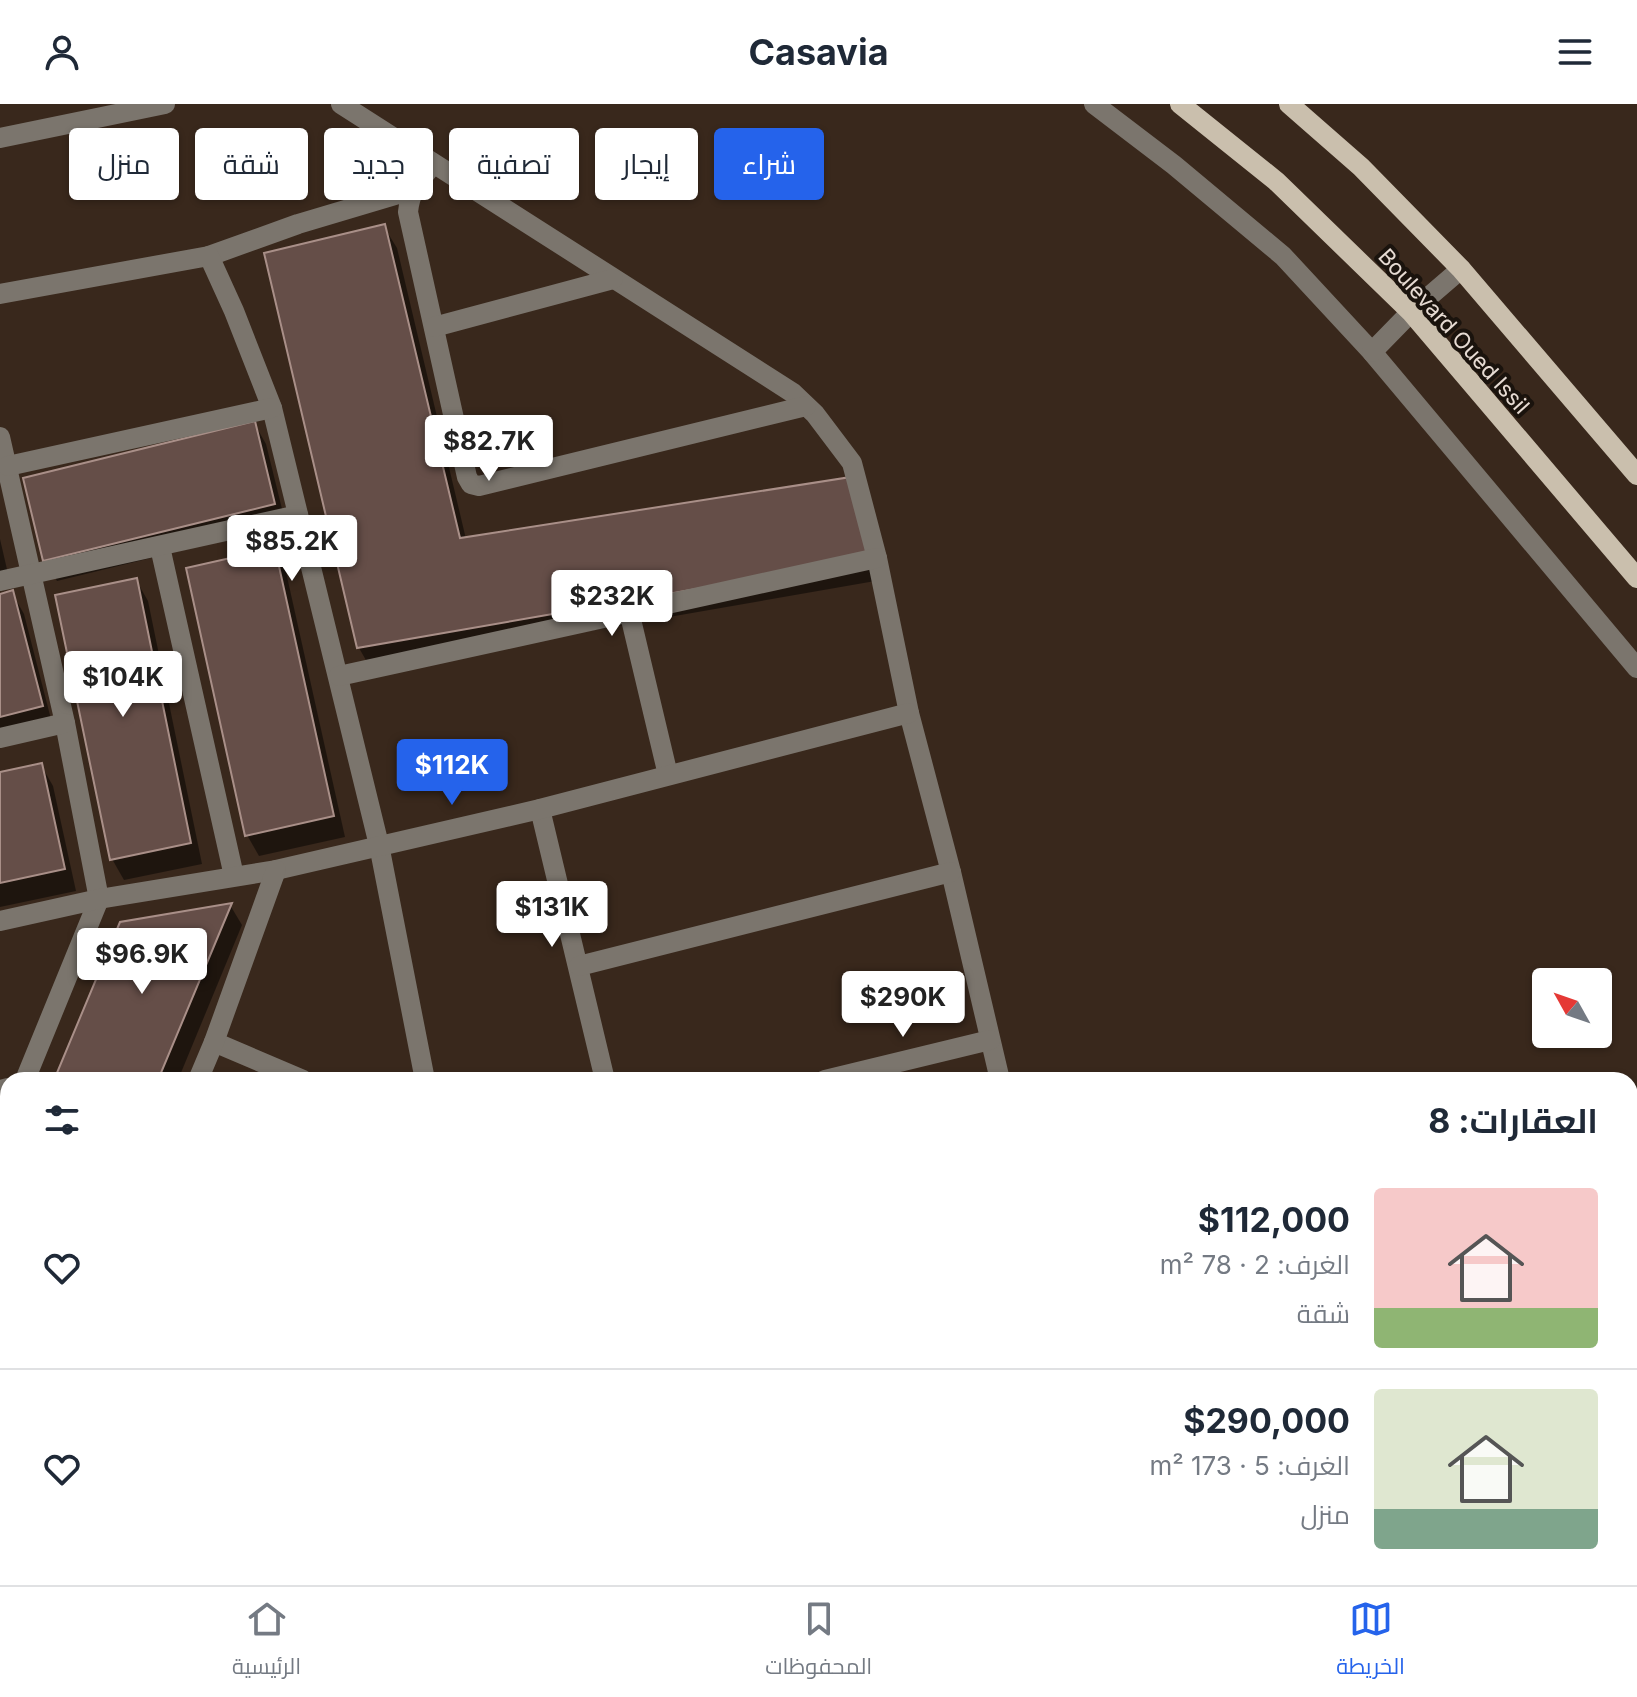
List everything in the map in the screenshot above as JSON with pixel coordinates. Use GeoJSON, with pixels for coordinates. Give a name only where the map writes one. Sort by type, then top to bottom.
{"type":"FeatureCollection","features":[{"type":"Feature","properties":{"kind":"main road","name":"Boulevard Oued Issil"},"geometry":{"type":"LineString","coordinates":[[1180,104],[1276,181],[1411,312],[1637,578]]}},
{"type":"Feature","properties":{"kind":"main road","name":"Boulevard Oued Issil"},"geometry":{"type":"LineString","coordinates":[[1289,104],[1361,167],[1461,269],[1637,475]]}},
{"type":"Feature","properties":{"kind":"street"},"geometry":{"type":"LineString","coordinates":[[0,138],[165,104]]}},
{"type":"Feature","properties":{"kind":"street"},"geometry":{"type":"LineString","coordinates":[[341,104],[378,128]]}},
{"type":"Feature","properties":{"kind":"street"},"geometry":{"type":"LineString","coordinates":[[1094,104],[1174,165],[1283,256],[1372,352],[1637,668]]}},
{"type":"Feature","properties":{"kind":"street"},"geometry":{"type":"LineString","coordinates":[[433,164],[793,393],[815,414],[852,463],[877,558],[909,713],[951,872],[998,1072]]}},
{"type":"Feature","properties":{"kind":"street"},"geometry":{"type":"LineString","coordinates":[[0,294],[209,256],[298,224],[378,200]]}},
{"type":"Feature","properties":{"kind":"street"},"geometry":{"type":"LineString","coordinates":[[410,200],[408,212],[471,484],[479,486],[806,406]]}},
{"type":"Feature","properties":{"kind":"street"},"geometry":{"type":"LineString","coordinates":[[209,256],[272,408],[379,845],[423,1072]]}},
{"type":"Feature","properties":{"kind":"street"},"geometry":{"type":"LineString","coordinates":[[1372,352],[1411,312],[1461,269]]}},
{"type":"Feature","properties":{"kind":"street"},"geometry":{"type":"LineString","coordinates":[[434,327],[613,279]]}},
{"type":"Feature","properties":{"kind":"street"},"geometry":{"type":"LineString","coordinates":[[8,466],[272,408]]}},
{"type":"Feature","properties":{"kind":"street"},"geometry":{"type":"LineString","coordinates":[[0,437],[65,723],[99,899],[28,1072]]}},
{"type":"Feature","properties":{"kind":"street"},"geometry":{"type":"LineString","coordinates":[[0,581],[298,515]]}},
{"type":"Feature","properties":{"kind":"street"},"geometry":{"type":"LineString","coordinates":[[160,547],[234,876]]}},
{"type":"Feature","properties":{"kind":"street"},"geometry":{"type":"LineString","coordinates":[[339,676],[877,558]]}},
{"type":"Feature","properties":{"kind":"street"},"geometry":{"type":"LineString","coordinates":[[629,611],[668,775]]}},
{"type":"Feature","properties":{"kind":"street"},"geometry":{"type":"LineString","coordinates":[[0,921],[99,899],[276,870],[540,809],[909,713]]}},
{"type":"Feature","properties":{"kind":"street"},"geometry":{"type":"LineString","coordinates":[[0,738],[65,723]]}},
{"type":"Feature","properties":{"kind":"street"},"geometry":{"type":"LineString","coordinates":[[540,809],[603,1072]]}},
{"type":"Feature","properties":{"kind":"street"},"geometry":{"type":"LineString","coordinates":[[201,1072],[276,870]]}},
{"type":"Feature","properties":{"kind":"street"},"geometry":{"type":"LineString","coordinates":[[579,966],[951,872]]}},
{"type":"Feature","properties":{"kind":"street"},"geometry":{"type":"LineString","coordinates":[[870,1072],[990,1040]]}},
{"type":"Feature","properties":{"kind":"street"},"geometry":{"type":"LineString","coordinates":[[214,1042],[284,1072]]}},
{"type":"Feature","properties":{"kind":"building"},"geometry":{"type":"Polygon","coordinates":[[[385,224],[460,538],[851,477],[870,559],[357,648],[264,253],[385,224]]]}},
{"type":"Feature","properties":{"kind":"building"},"geometry":{"type":"Polygon","coordinates":[[[255,421],[275,504],[43,561],[23,478],[255,421]]]}},
{"type":"Feature","properties":{"kind":"building"},"geometry":{"type":"Polygon","coordinates":[[[275,548],[334,816],[245,836],[186,568],[275,548]]]}},
{"type":"Feature","properties":{"kind":"building"},"geometry":{"type":"Polygon","coordinates":[[[137,578],[191,843],[110,860],[55,595],[137,578]]]}},
{"type":"Feature","properties":{"kind":"building"},"geometry":{"type":"Polygon","coordinates":[[[13,590],[43,706],[0,717],[0,594],[13,590]]]}},
{"type":"Feature","properties":{"kind":"building"},"geometry":{"type":"Polygon","coordinates":[[[42,763],[65,869],[0,883],[0,772],[42,763]]]}},
{"type":"Feature","properties":{"kind":"building"},"geometry":{"type":"Polygon","coordinates":[[[232,903],[161,1072],[57,1072],[120,922],[232,903]]]}}]}
